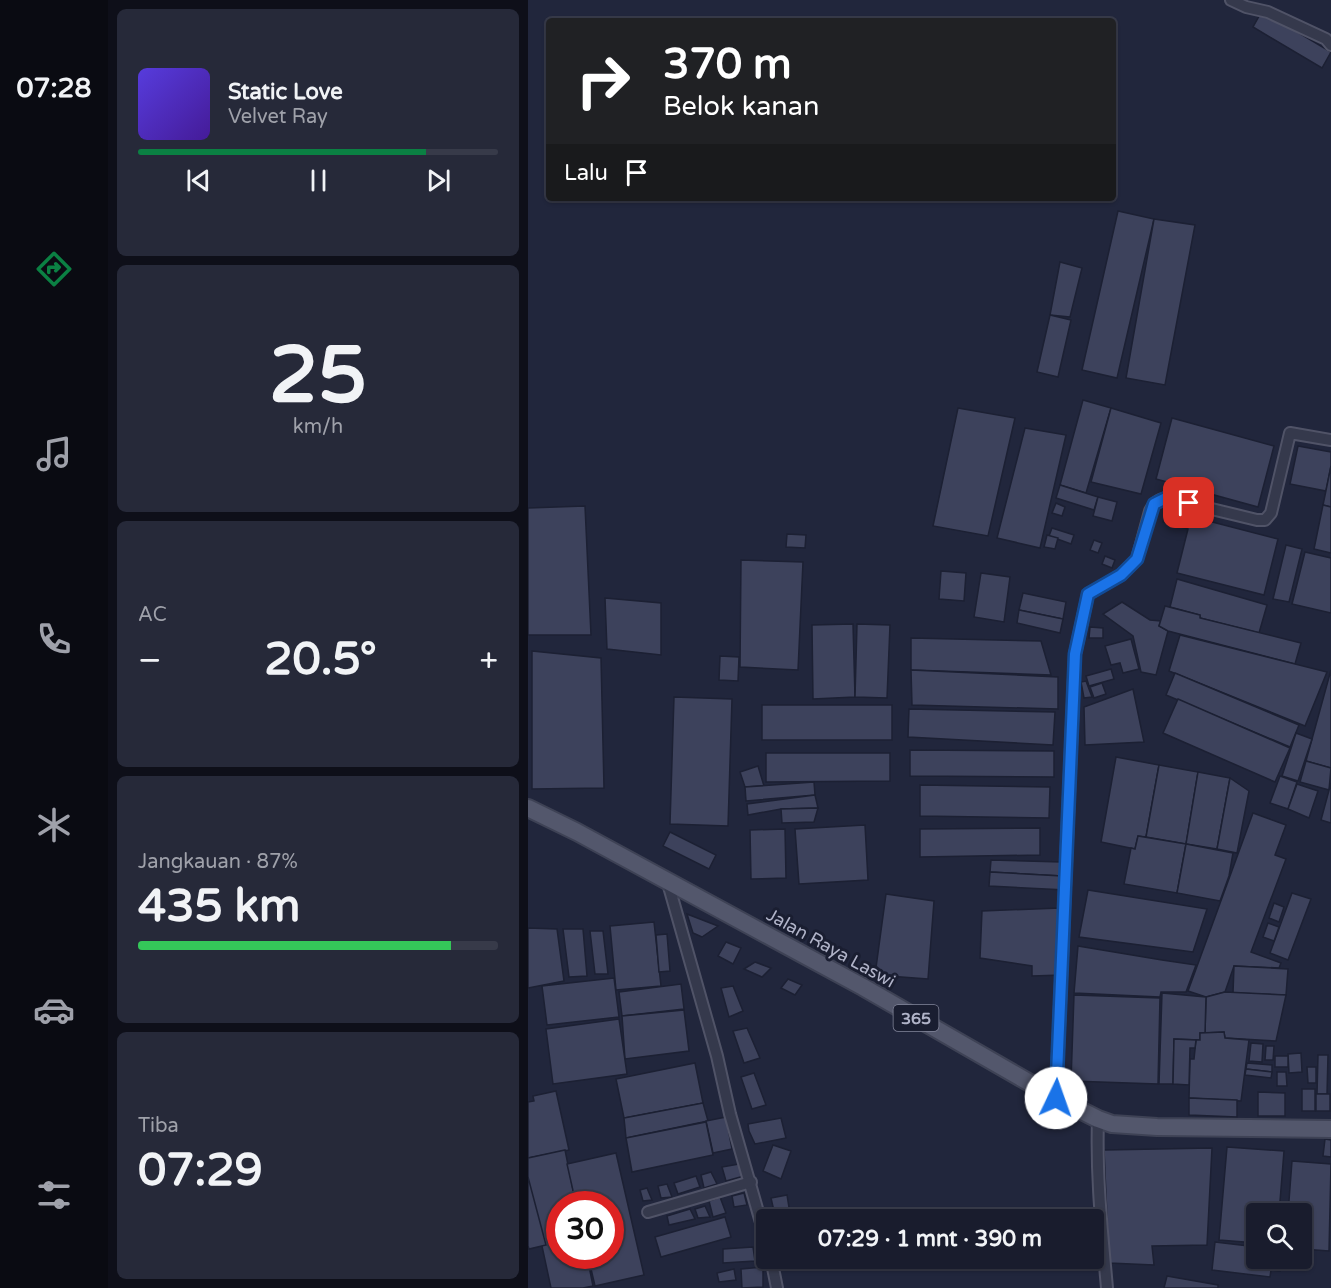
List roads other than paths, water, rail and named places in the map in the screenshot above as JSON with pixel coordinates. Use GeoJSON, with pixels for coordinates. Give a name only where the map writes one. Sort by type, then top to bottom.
{"type":"FeatureCollection","features":[{"type":"Feature","properties":{"kind":"main road","name":"Jalan Raya Laswi"},"geometry":{"type":"LineString","coordinates":[[528,808],[577,832],[863,987],[1056,1098],[1098,1119],[1112,1124],[1157,1127],[1331,1129]]}},
{"type":"Feature","properties":{"kind":"street"},"geometry":{"type":"LineString","coordinates":[[1231,0],[1246,7],[1268,12],[1326,39],[1331,45]]}},
{"type":"Feature","properties":{"kind":"street"},"geometry":{"type":"LineString","coordinates":[[1056,1098],[1075,654],[1088,594],[1121,575],[1137,559],[1150,511],[1160,500],[1166,498],[1265,520],[1271,513],[1290,433],[1331,440]]}},
{"type":"Feature","properties":{"kind":"street"},"geometry":{"type":"LineString","coordinates":[[668,883],[758,1209]]}},
{"type":"Feature","properties":{"kind":"street"},"geometry":{"type":"LineString","coordinates":[[1098,1119],[1100,1213],[1107,1288]]}},
{"type":"Feature","properties":{"kind":"street"},"geometry":{"type":"LineString","coordinates":[[648,1212],[751,1182]]}},
{"type":"Feature","properties":{"kind":"street"},"geometry":{"type":"LineString","coordinates":[[773,1269],[777,1288]]}}]}
